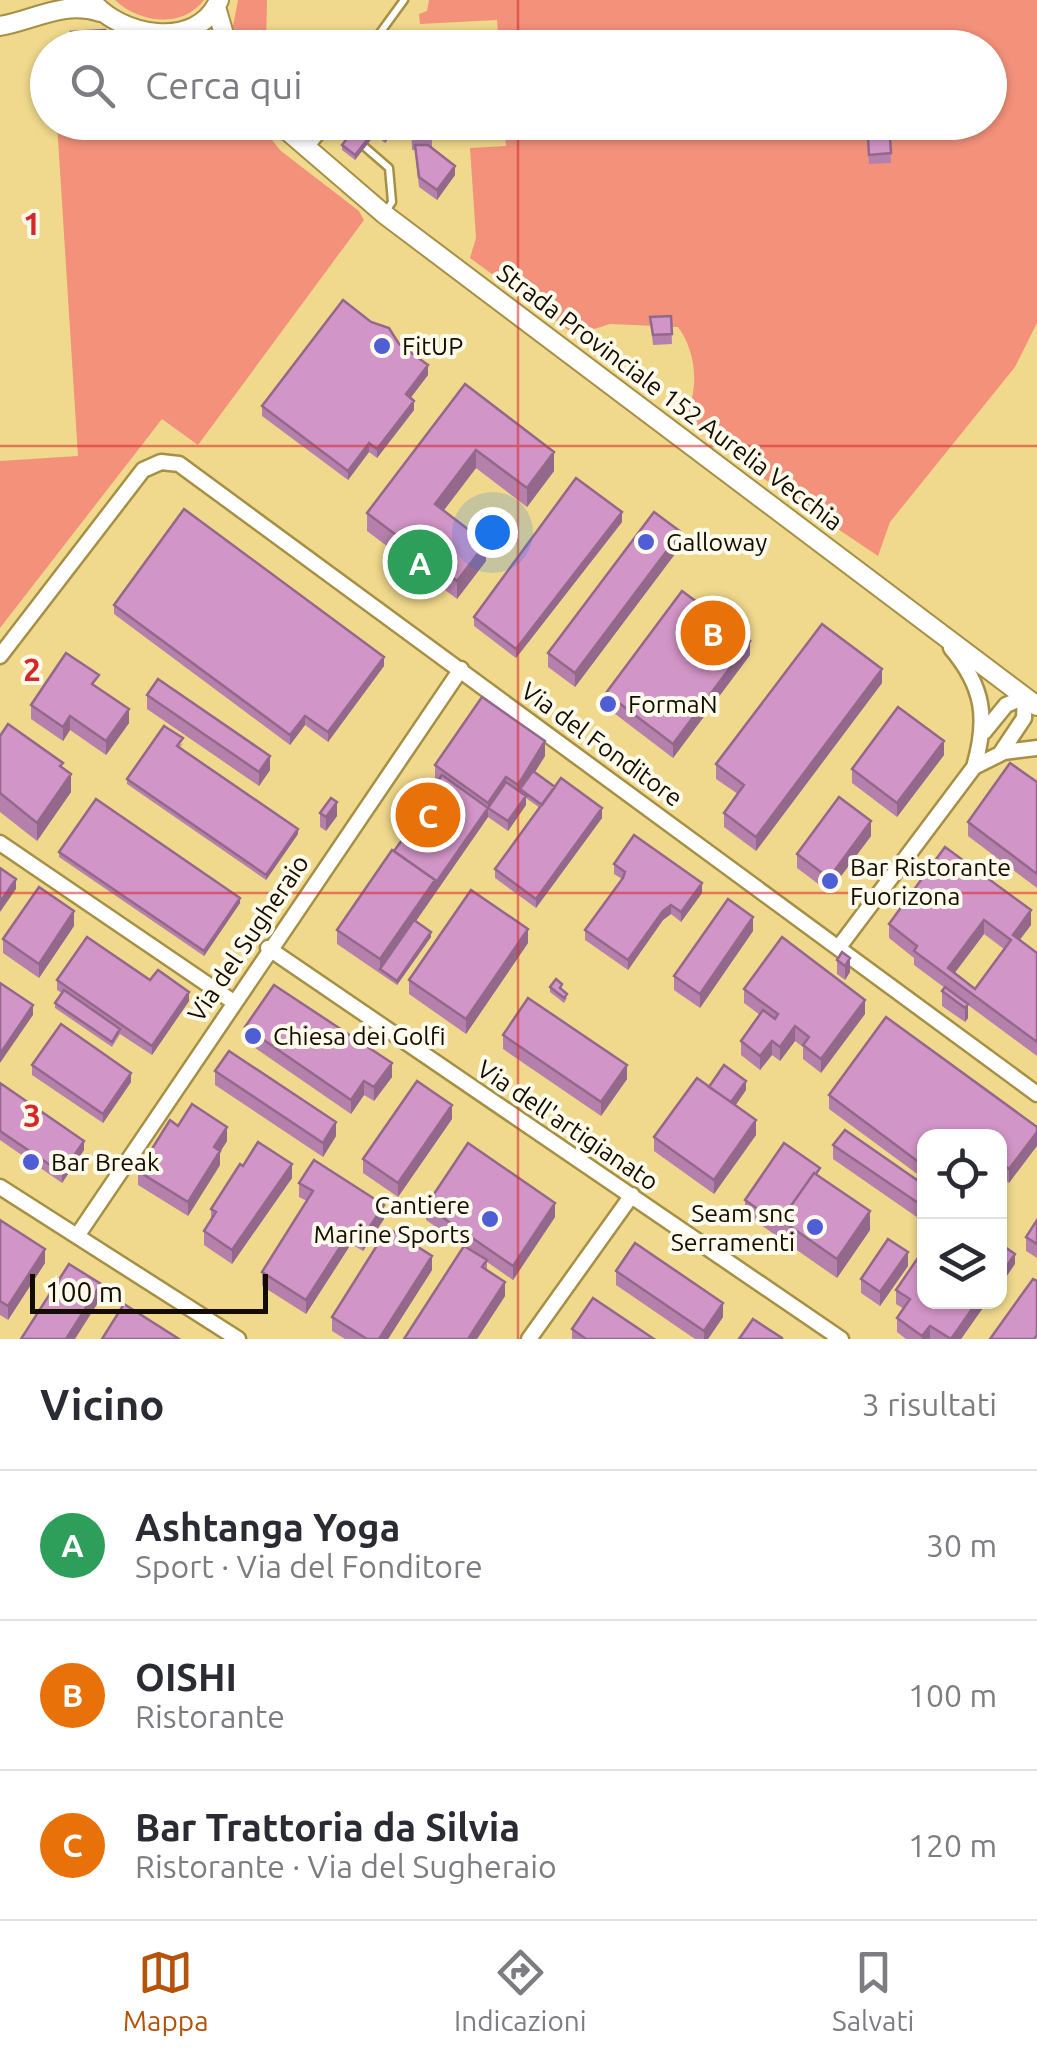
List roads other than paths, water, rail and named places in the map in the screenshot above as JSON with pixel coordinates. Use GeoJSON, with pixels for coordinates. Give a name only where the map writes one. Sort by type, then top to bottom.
{"type":"FeatureCollection","features":[{"type":"Feature","properties":{"kind":"main road"},"geometry":{"type":"LineString","coordinates":[[178,30],[193,26],[217,4],[224,30]]}},
{"type":"Feature","properties":{"kind":"main road"},"geometry":{"type":"LineString","coordinates":[[0,26],[50,6],[96,6],[138,30]]}},
{"type":"Feature","properties":{"kind":"main road","name":"Strada Provinciale 152 Aurelia Vecchia"},"geometry":{"type":"LineString","coordinates":[[294,140],[384,214],[1031,702]]}},
{"type":"Feature","properties":{"kind":"street","name":"Via del Fonditore"},"geometry":{"type":"LineString","coordinates":[[0,656],[135,478],[161,462],[179,464],[1037,1094]]}},
{"type":"Feature","properties":{"kind":"street"},"geometry":{"type":"LineString","coordinates":[[839,947],[974,766],[984,732],[980,692],[964,663],[933,626]]}},
{"type":"Feature","properties":{"kind":"street","name":"Via del Sugheraio"},"geometry":{"type":"LineString","coordinates":[[77,1236],[232,1000],[461,669]]}},
{"type":"Feature","properties":{"kind":"street"},"geometry":{"type":"LineString","coordinates":[[984,732],[1006,705],[1031,702]]}},
{"type":"Feature","properties":{"kind":"street"},"geometry":{"type":"LineString","coordinates":[[1000,754],[1031,702]]}},
{"type":"Feature","properties":{"kind":"street"},"geometry":{"type":"LineString","coordinates":[[974,766],[1000,754],[1037,748]]}},
{"type":"Feature","properties":{"kind":"street"},"geometry":{"type":"LineString","coordinates":[[0,843],[232,1000]]}},
{"type":"Feature","properties":{"kind":"street","name":"Via dell'artigianato"},"geometry":{"type":"LineString","coordinates":[[268,948],[841,1339]]}},
{"type":"Feature","properties":{"kind":"street"},"geometry":{"type":"LineString","coordinates":[[0,1187],[238,1339]]}},
{"type":"Feature","properties":{"kind":"street"},"geometry":{"type":"LineString","coordinates":[[529,1339],[632,1196]]}},
{"type":"Feature","properties":{"kind":"lane"},"geometry":{"type":"LineString","coordinates":[[382,30],[404,0]]}},
{"type":"Feature","properties":{"kind":"lane"},"geometry":{"type":"LineString","coordinates":[[306,152],[317,140]]}},
{"type":"Feature","properties":{"kind":"lane"},"geometry":{"type":"LineString","coordinates":[[356,140],[390,168],[392,202],[384,214]]}},
{"type":"Feature","properties":{"kind":"place","name":"FitUP"},"geometry":{"type":"Point","coordinates":[382,346]}},
{"type":"Feature","properties":{"kind":"place","name":"Galloway"},"geometry":{"type":"Point","coordinates":[646,542]}},
{"type":"Feature","properties":{"kind":"place","name":"Ashtanga Yoga"},"geometry":{"type":"Point","coordinates":[420,562]}},
{"type":"Feature","properties":{"kind":"place","name":"OISHI"},"geometry":{"type":"Point","coordinates":[713,633]}},
{"type":"Feature","properties":{"kind":"place","name":"FormaN"},"geometry":{"type":"Point","coordinates":[608,704]}},
{"type":"Feature","properties":{"kind":"place","name":"Bar Trattoria da Silvia"},"geometry":{"type":"Point","coordinates":[428,815]}},
{"type":"Feature","properties":{"kind":"place","name":"Bar Ristorante Fuorizona"},"geometry":{"type":"Point","coordinates":[830,881]}},
{"type":"Feature","properties":{"kind":"place","name":"Chiesa dei Golfi"},"geometry":{"type":"Point","coordinates":[253,1036]}},
{"type":"Feature","properties":{"kind":"place","name":"Bar Break"},"geometry":{"type":"Point","coordinates":[31,1162]}},
{"type":"Feature","properties":{"kind":"place","name":"Cantiere Marine Sports"},"geometry":{"type":"Point","coordinates":[490,1219]}},
{"type":"Feature","properties":{"kind":"place","name":"Seam snc Serramenti"},"geometry":{"type":"Point","coordinates":[815,1227]}}]}
